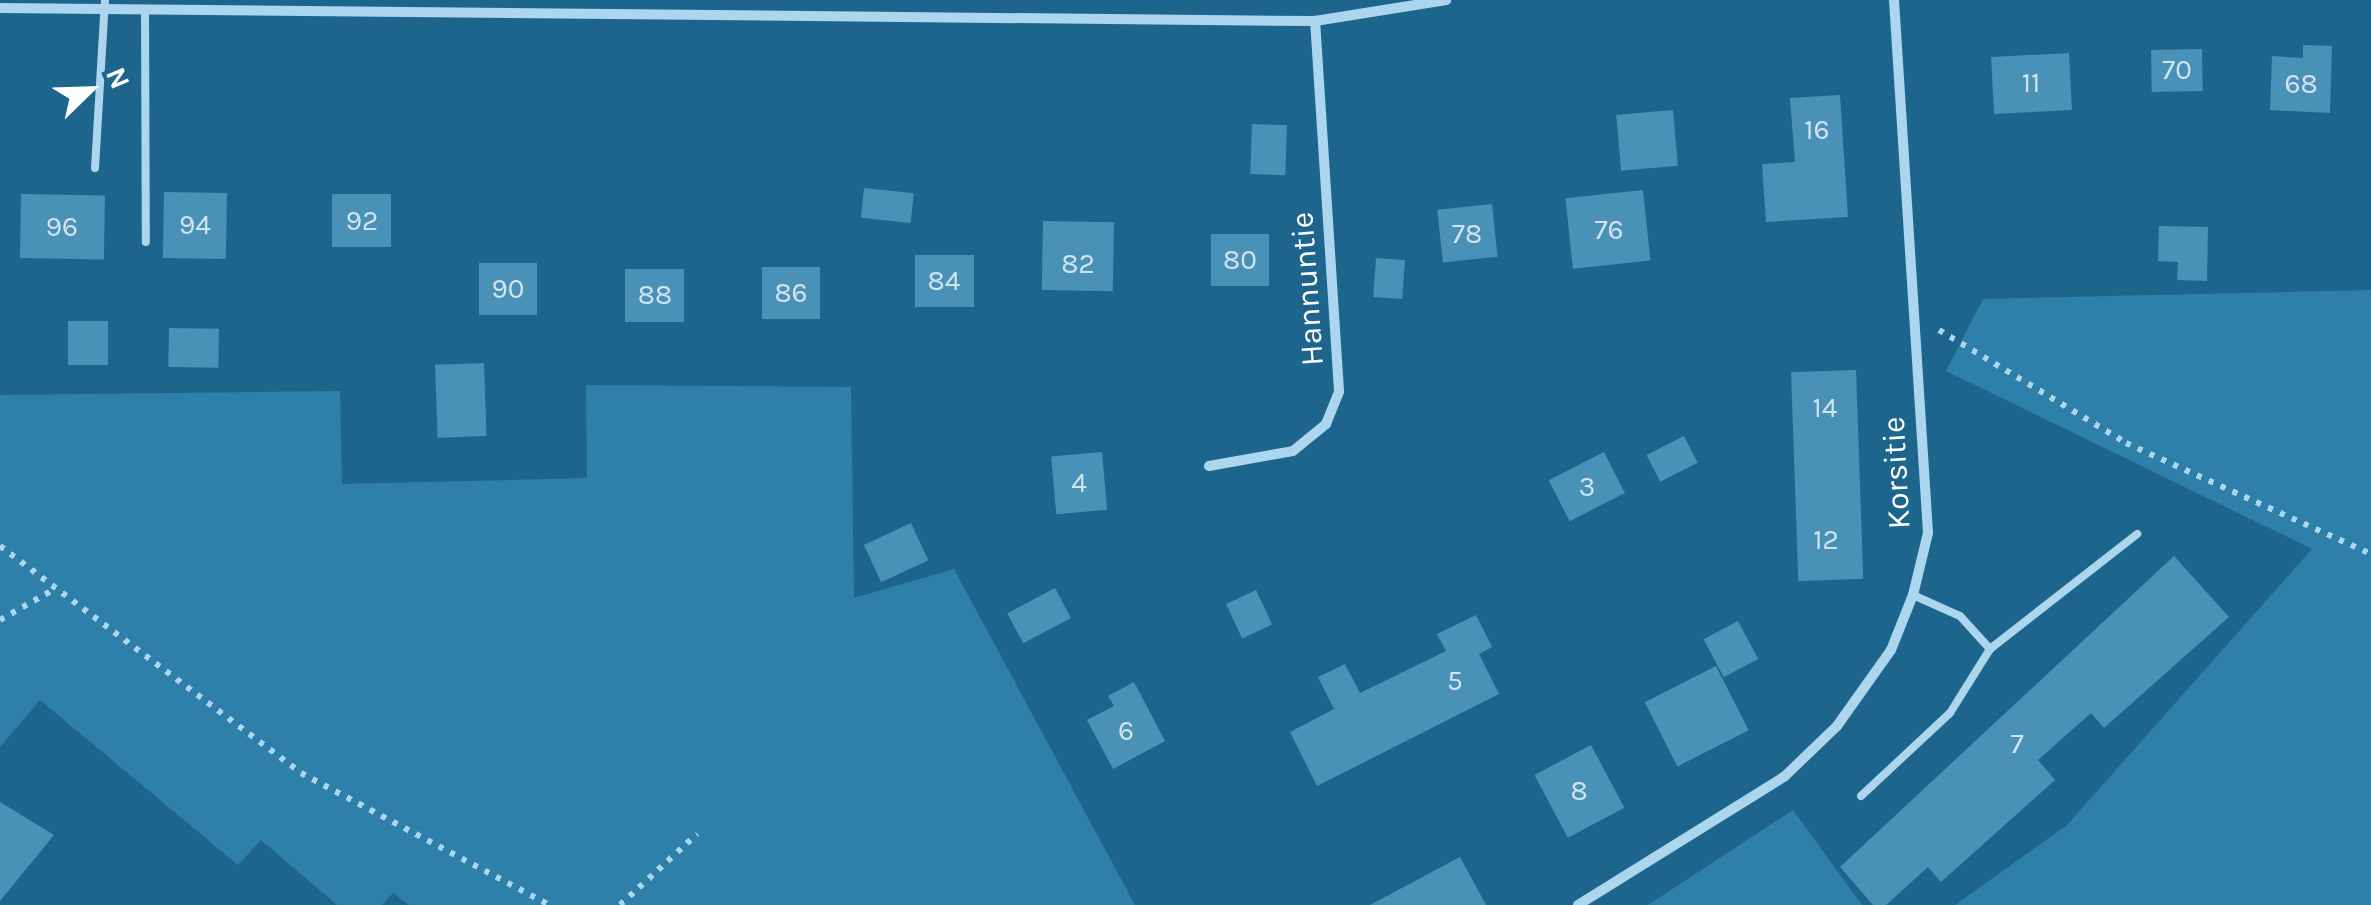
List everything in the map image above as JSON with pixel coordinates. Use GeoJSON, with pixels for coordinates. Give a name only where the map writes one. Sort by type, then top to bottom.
{"type":"FeatureCollection","features":[{"type":"Feature","properties":{"kind":"street"},"geometry":{"type":"LineString","coordinates":[[0,8],[286,5],[1315,20],[1446,0]]}},
{"type":"Feature","properties":{"kind":"street","name":"Korsitie"},"geometry":{"type":"LineString","coordinates":[[1578,905],[1786,776],[1837,726],[1891,650],[1913,594],[1928,533],[1894,0]]}},
{"type":"Feature","properties":{"kind":"street","name":"Hannuntie"},"geometry":{"type":"LineString","coordinates":[[1209,466],[1293,451],[1326,424],[1339,391],[1315,20]]}},
{"type":"Feature","properties":{"kind":"lane"},"geometry":{"type":"LineString","coordinates":[[95,168],[105,4]]}},
{"type":"Feature","properties":{"kind":"lane"},"geometry":{"type":"LineString","coordinates":[[145,9],[146,242]]}},
{"type":"Feature","properties":{"kind":"lane"},"geometry":{"type":"LineString","coordinates":[[1861,796],[1950,713],[1990,649],[2137,534]]}},
{"type":"Feature","properties":{"kind":"lane"},"geometry":{"type":"LineString","coordinates":[[1913,594],[1960,616],[1990,649]]}},
{"type":"Feature","properties":{"kind":"path"},"geometry":{"type":"LineString","coordinates":[[1912,314],[2126,444],[2371,554]]}},
{"type":"Feature","properties":{"kind":"path"},"geometry":{"type":"LineString","coordinates":[[0,546],[51,591],[301,773],[549,905]]}},
{"type":"Feature","properties":{"kind":"path"},"geometry":{"type":"LineString","coordinates":[[0,620],[51,591]]}},
{"type":"Feature","properties":{"kind":"path"},"geometry":{"type":"LineString","coordinates":[[620,905],[697,834]]}},
{"type":"Feature","properties":{"kind":"shaded area"},"geometry":{"type":"Polygon","coordinates":[[[2371,290],[2371,905],[1955,905],[2067,825],[2312,549],[1946,371],[1983,299],[2371,290]]]}},
{"type":"Feature","properties":{"kind":"shaded area"},"geometry":{"type":"Polygon","coordinates":[[[586,385],[851,387],[854,598],[954,569],[1135,905],[409,905],[393,893],[382,905],[337,905],[261,840],[238,865],[40,700],[0,747],[0,395],[340,391],[342,484],[587,478],[586,385]]]}},
{"type":"Feature","properties":{"kind":"shaded area"},"geometry":{"type":"Polygon","coordinates":[[[1793,810],[1862,905],[1648,905],[1793,810]]]}},
{"type":"Feature","properties":{"kind":"building"},"geometry":{"type":"Polygon","coordinates":[[[2303,45],[2332,46],[2330,113],[2270,110],[2272,56],[2303,58],[2303,45]]]}},
{"type":"Feature","properties":{"kind":"building"},"geometry":{"type":"Polygon","coordinates":[[[2202,49],[2203,91],[2152,92],[2151,50],[2202,49]]]}},
{"type":"Feature","properties":{"kind":"building"},"geometry":{"type":"Polygon","coordinates":[[[2069,53],[2072,110],[1994,114],[1991,57],[2069,53]]]}},
{"type":"Feature","properties":{"kind":"building"},"geometry":{"type":"Polygon","coordinates":[[[1840,95],[1848,217],[1766,222],[1762,164],[1795,162],[1790,98],[1840,95]]]}},
{"type":"Feature","properties":{"kind":"building"},"geometry":{"type":"Polygon","coordinates":[[[1673,110],[1678,166],[1621,171],[1616,115],[1673,110]]]}},
{"type":"Feature","properties":{"kind":"building"},"geometry":{"type":"Polygon","coordinates":[[[1252,124],[1287,125],[1285,175],[1250,174],[1252,124]]]}},
{"type":"Feature","properties":{"kind":"building"},"geometry":{"type":"Polygon","coordinates":[[[864,188],[914,193],[911,223],[861,218],[864,188]]]}},
{"type":"Feature","properties":{"kind":"building"},"geometry":{"type":"Polygon","coordinates":[[[1643,190],[1650,261],[1573,269],[1565,198],[1643,190]]]}},
{"type":"Feature","properties":{"kind":"building"},"geometry":{"type":"Polygon","coordinates":[[[164,192],[227,193],[226,259],[163,258],[164,192]]]}},
{"type":"Feature","properties":{"kind":"building"},"geometry":{"type":"Polygon","coordinates":[[[21,194],[105,195],[104,259],[20,258],[21,194]]]}},
{"type":"Feature","properties":{"kind":"building"},"geometry":{"type":"Polygon","coordinates":[[[332,194],[391,194],[391,247],[332,247],[332,194]]]}},
{"type":"Feature","properties":{"kind":"building"},"geometry":{"type":"Polygon","coordinates":[[[1492,204],[1498,257],[1443,262],[1437,210],[1492,204]]]}},
{"type":"Feature","properties":{"kind":"building"},"geometry":{"type":"Polygon","coordinates":[[[1043,221],[1114,222],[1113,291],[1042,290],[1043,221]]]}},
{"type":"Feature","properties":{"kind":"building"},"geometry":{"type":"Polygon","coordinates":[[[2159,226],[2208,227],[2207,281],[2177,280],[2178,262],[2158,261],[2159,226]]]}},
{"type":"Feature","properties":{"kind":"building"},"geometry":{"type":"Polygon","coordinates":[[[1211,234],[1269,234],[1269,286],[1211,286],[1211,234]]]}},
{"type":"Feature","properties":{"kind":"building"},"geometry":{"type":"Polygon","coordinates":[[[915,255],[974,255],[974,307],[915,307],[915,255]]]}},
{"type":"Feature","properties":{"kind":"building"},"geometry":{"type":"Polygon","coordinates":[[[1376,258],[1405,260],[1402,299],[1373,297],[1376,258]]]}},
{"type":"Feature","properties":{"kind":"building"},"geometry":{"type":"Polygon","coordinates":[[[479,263],[537,263],[537,315],[479,315],[479,263]]]}},
{"type":"Feature","properties":{"kind":"building"},"geometry":{"type":"Polygon","coordinates":[[[762,267],[820,267],[820,319],[762,319],[762,267]]]}},
{"type":"Feature","properties":{"kind":"building"},"geometry":{"type":"Polygon","coordinates":[[[625,269],[684,269],[684,322],[625,322],[625,269]]]}},
{"type":"Feature","properties":{"kind":"building"},"geometry":{"type":"Polygon","coordinates":[[[68,321],[108,321],[108,365],[68,365],[68,321]]]}},
{"type":"Feature","properties":{"kind":"building"},"geometry":{"type":"Polygon","coordinates":[[[169,328],[219,329],[218,368],[168,367],[169,328]]]}},
{"type":"Feature","properties":{"kind":"building"},"geometry":{"type":"Polygon","coordinates":[[[484,363],[487,436],[438,438],[435,365],[484,363]]]}},
{"type":"Feature","properties":{"kind":"building"},"geometry":{"type":"Polygon","coordinates":[[[1856,370],[1863,579],[1798,581],[1791,372],[1856,370]]]}},
{"type":"Feature","properties":{"kind":"building"},"geometry":{"type":"Polygon","coordinates":[[[1684,436],[1698,463],[1660,482],[1647,455],[1684,436]]]}},
{"type":"Feature","properties":{"kind":"building"},"geometry":{"type":"Polygon","coordinates":[[[1102,452],[1107,510],[1056,514],[1051,456],[1102,452]]]}},
{"type":"Feature","properties":{"kind":"building"},"geometry":{"type":"Polygon","coordinates":[[[1604,452],[1625,493],[1570,521],[1549,480],[1604,452]]]}},
{"type":"Feature","properties":{"kind":"building"},"geometry":{"type":"Polygon","coordinates":[[[911,523],[928,560],[881,582],[864,545],[911,523]]]}},
{"type":"Feature","properties":{"kind":"building"},"geometry":{"type":"Polygon","coordinates":[[[2174,556],[2229,617],[2104,728],[2091,713],[2038,760],[2055,780],[1941,882],[1928,867],[1886,905],[1873,905],[1840,867],[2174,556]]]}},
{"type":"Feature","properties":{"kind":"building"},"geometry":{"type":"Polygon","coordinates":[[[1055,588],[1071,618],[1023,643],[1007,613],[1055,588]]]}},
{"type":"Feature","properties":{"kind":"building"},"geometry":{"type":"Polygon","coordinates":[[[1256,590],[1272,624],[1242,638],[1226,604],[1256,590]]]}},
{"type":"Feature","properties":{"kind":"building"},"geometry":{"type":"Polygon","coordinates":[[[1476,615],[1492,647],[1479,654],[1499,694],[1317,786],[1290,732],[1334,709],[1318,677],[1345,664],[1360,693],[1446,651],[1437,634],[1476,615]]]}},
{"type":"Feature","properties":{"kind":"building"},"geometry":{"type":"Polygon","coordinates":[[[1738,621],[1758,659],[1724,677],[1704,639],[1738,621]]]}},
{"type":"Feature","properties":{"kind":"building"},"geometry":{"type":"Polygon","coordinates":[[[1716,666],[1749,730],[1677,766],[1645,702],[1716,666]]]}},
{"type":"Feature","properties":{"kind":"building"},"geometry":{"type":"Polygon","coordinates":[[[1134,682],[1165,741],[1113,769],[1087,720],[1114,706],[1108,696],[1134,682]]]}},
{"type":"Feature","properties":{"kind":"building"},"geometry":{"type":"Polygon","coordinates":[[[1591,745],[1624,808],[1568,838],[1534,775],[1591,745]]]}},
{"type":"Feature","properties":{"kind":"building"},"geometry":{"type":"Polygon","coordinates":[[[0,802],[54,835],[0,901],[0,802]]]}},
{"type":"Feature","properties":{"kind":"building"},"geometry":{"type":"Polygon","coordinates":[[[1460,857],[1486,905],[1370,905],[1460,857]]]}}]}
